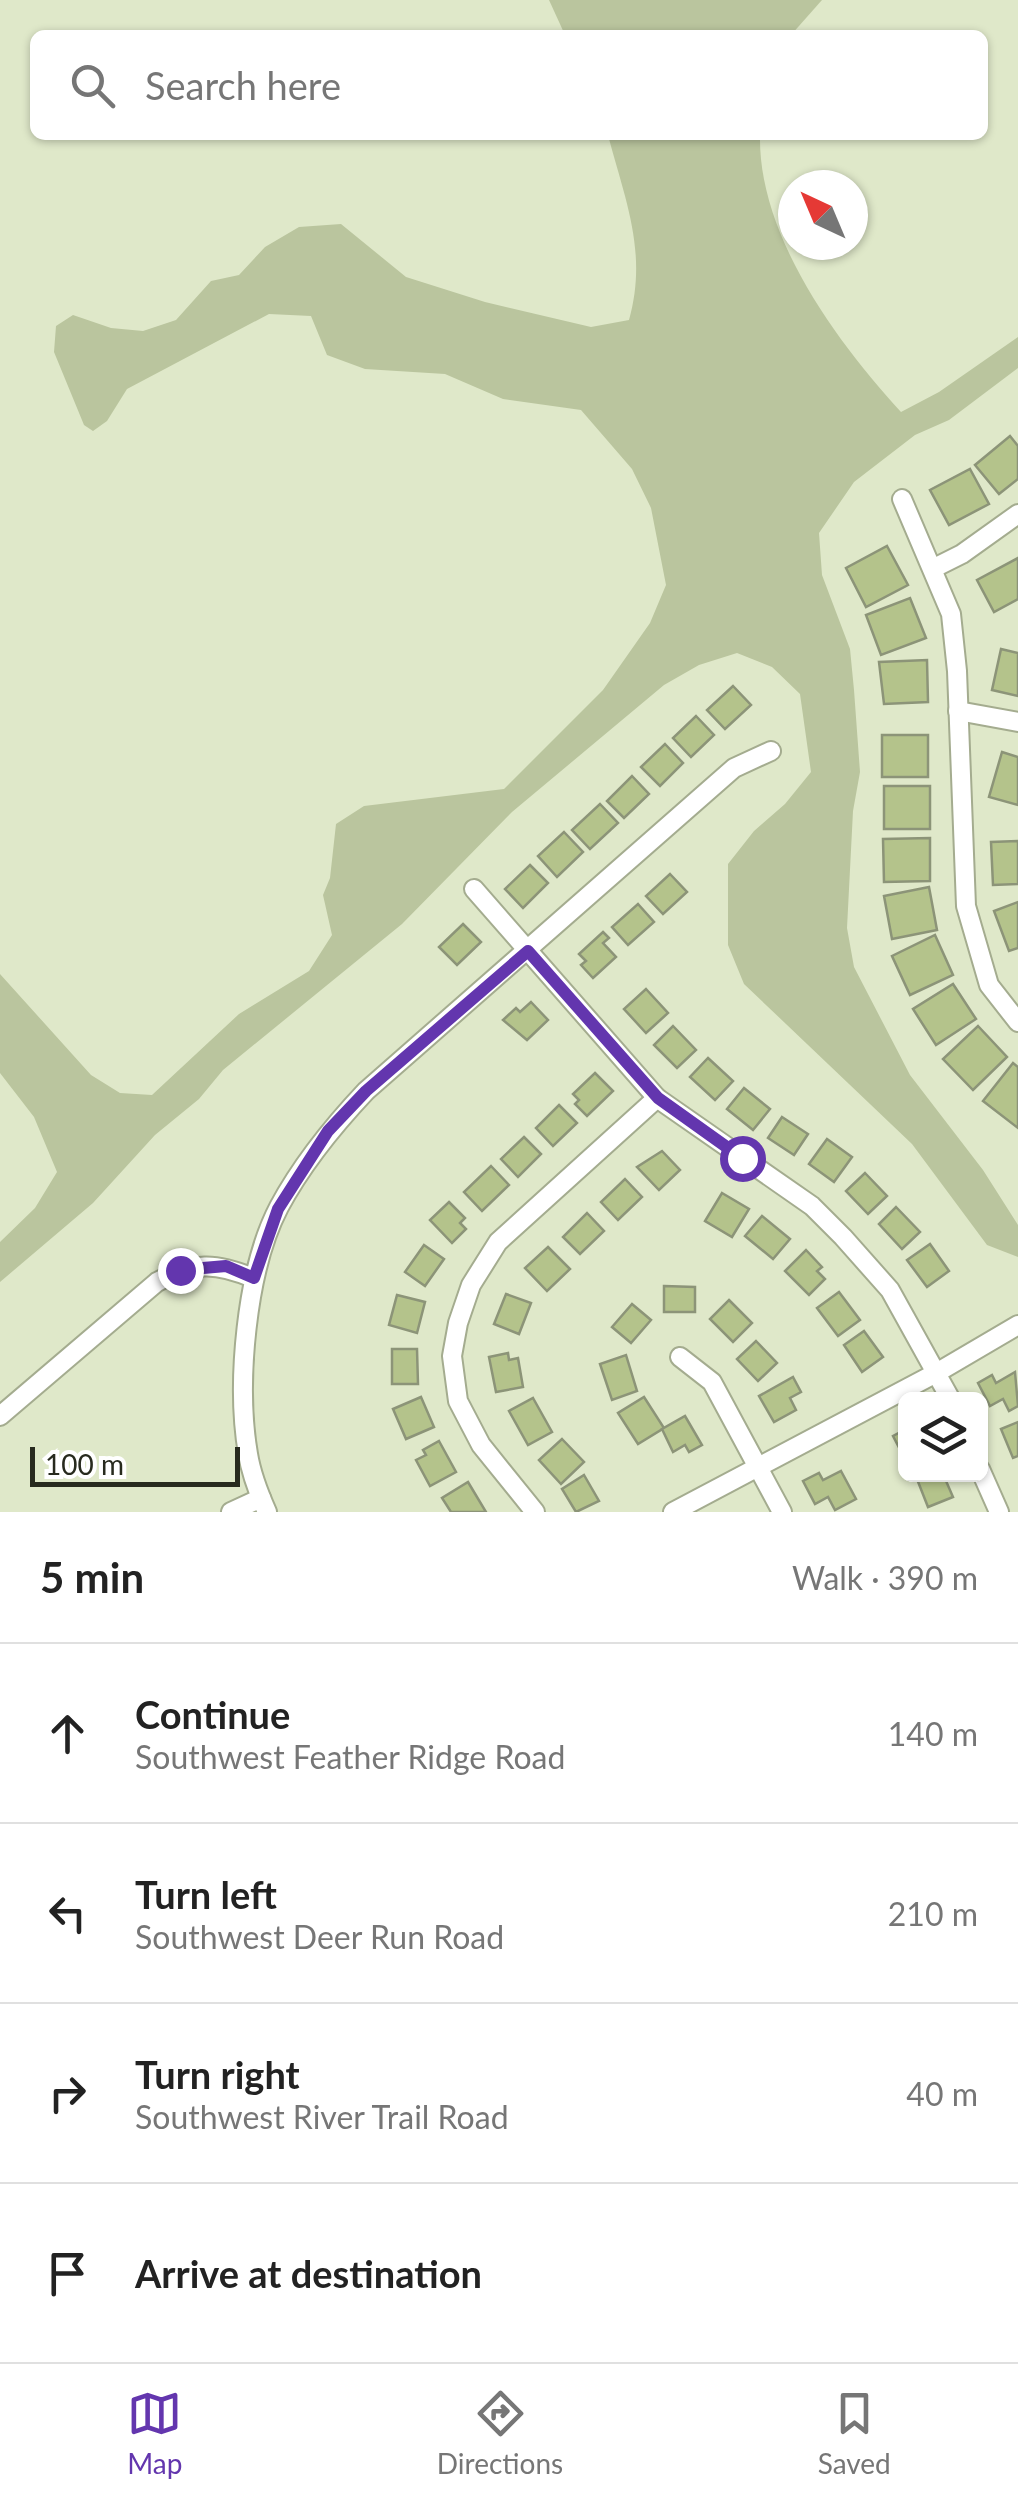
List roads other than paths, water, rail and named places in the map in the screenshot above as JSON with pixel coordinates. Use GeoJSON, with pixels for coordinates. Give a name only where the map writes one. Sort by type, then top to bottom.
{"type":"FeatureCollection","features":[{"type":"Feature","properties":{"kind":"street"},"geometry":{"type":"LineString","coordinates":[[902,500],[951,614],[966,906],[989,985],[1018,1022]]}},
{"type":"Feature","properties":{"kind":"street"},"geometry":{"type":"LineString","coordinates":[[934,568],[962,554],[1018,514]]}},
{"type":"Feature","properties":{"kind":"street"},"geometry":{"type":"LineString","coordinates":[[958,711],[1018,722]]}},
{"type":"Feature","properties":{"kind":"street"},"geometry":{"type":"LineString","coordinates":[[231,1512],[264,1505],[248,1454],[244,1369],[254,1278],[278,1209],[328,1131],[366,1091],[734,768],[770,751]]}},
{"type":"Feature","properties":{"kind":"street"},"geometry":{"type":"LineString","coordinates":[[474,889],[658,1098],[822,1216],[890,1290],[947,1392]]}},
{"type":"Feature","properties":{"kind":"street"},"geometry":{"type":"LineString","coordinates":[[535,1512],[481,1444],[458,1400],[452,1356],[458,1323],[470,1286],[498,1242],[658,1098]]}},
{"type":"Feature","properties":{"kind":"street"},"geometry":{"type":"LineString","coordinates":[[0,1416],[157,1282],[180,1270],[201,1266],[226,1266],[254,1278]]}},
{"type":"Feature","properties":{"kind":"street"},"geometry":{"type":"LineString","coordinates":[[673,1512],[938,1372],[1018,1325]]}},
{"type":"Feature","properties":{"kind":"street"},"geometry":{"type":"LineString","coordinates":[[680,1357],[712,1382],[782,1512]]}},
{"type":"Feature","properties":{"kind":"street"},"geometry":{"type":"LineString","coordinates":[[986,1482],[999,1512]]}}]}
